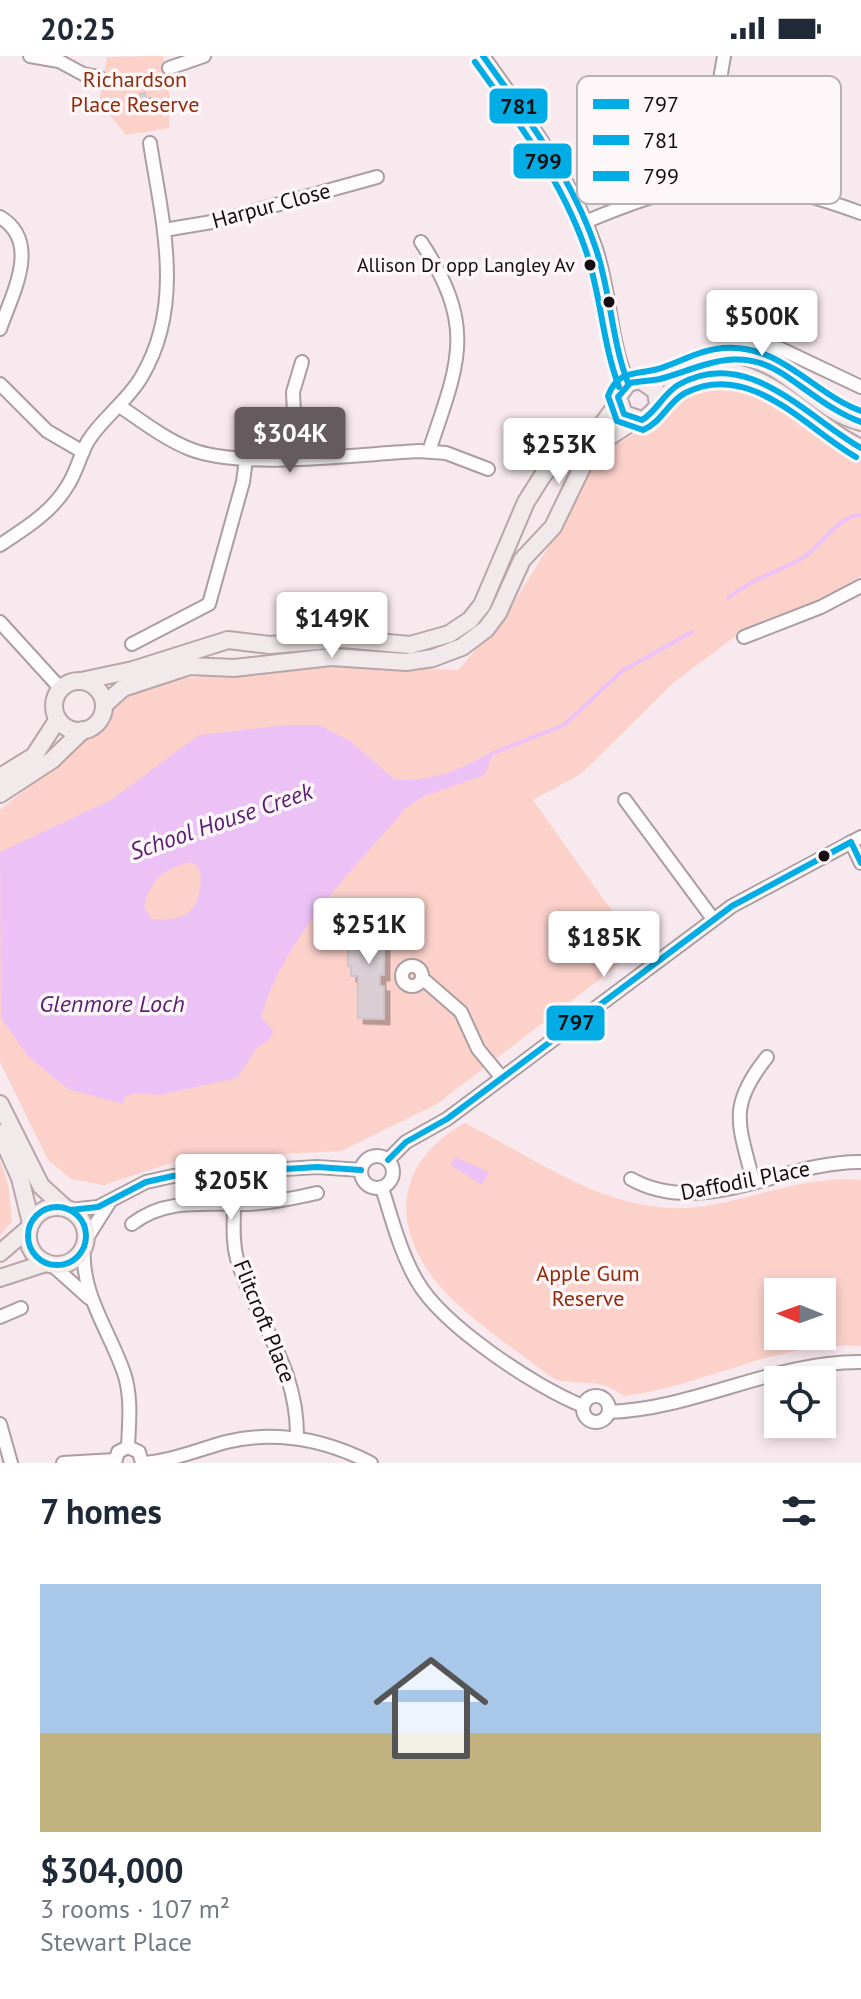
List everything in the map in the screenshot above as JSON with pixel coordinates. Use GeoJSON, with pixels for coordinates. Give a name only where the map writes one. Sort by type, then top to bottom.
{"type":"FeatureCollection","features":[{"type":"Feature","properties":{"kind":"main road"},"geometry":{"type":"LineString","coordinates":[[83,730],[66,728],[58,719],[54,706],[61,689],[228,640],[276,646],[335,639],[410,645],[449,634],[470,620],[482,605],[526,502],[543,475],[558,458],[599,429],[618,403],[620,391],[628,383],[646,382],[725,357],[756,358],[780,370],[832,412],[861,422]]}},
{"type":"Feature","properties":{"kind":"main road"},"geometry":{"type":"LineString","coordinates":[[0,794],[52,760],[83,730],[98,721],[104,705],[123,688],[190,666],[234,668],[331,657],[412,662],[462,647],[486,629],[498,613],[525,555],[553,527],[585,461],[604,440],[635,420],[649,417],[678,385],[716,374],[745,375],[767,381],[826,427],[861,448]]}},
{"type":"Feature","properties":{"kind":"main road"},"geometry":{"type":"LineString","coordinates":[[646,382],[656,391],[658,405]]}},
{"type":"Feature","properties":{"kind":"main road"},"geometry":{"type":"LineString","coordinates":[[618,403],[624,414],[635,420]]}},
{"type":"Feature","properties":{"kind":"main road"},"geometry":{"type":"LineString","coordinates":[[81,681],[97,689],[104,705]]}},
{"type":"Feature","properties":{"kind":"main road"},"geometry":{"type":"LineString","coordinates":[[0,777],[34,756],[58,719]]}},
{"type":"Feature","properties":{"kind":"main road"},"geometry":{"type":"LineString","coordinates":[[0,1104],[41,1186],[83,1223],[85,1243],[75,1259],[0,1278]]}},
{"type":"Feature","properties":{"kind":"main road"},"geometry":{"type":"LineString","coordinates":[[0,1133],[20,1178],[30,1226],[29,1245],[49,1264]]}},
{"type":"Feature","properties":{"kind":"main road"},"geometry":{"type":"LineString","coordinates":[[0,1253],[49,1208],[68,1209]]}},
{"type":"Feature","properties":{"kind":"street"},"geometry":{"type":"LineString","coordinates":[[30,56],[59,61],[83,74],[99,77]]}},
{"type":"Feature","properties":{"kind":"street"},"geometry":{"type":"LineString","coordinates":[[169,68],[204,56]]}},
{"type":"Feature","properties":{"kind":"street"},"geometry":{"type":"LineString","coordinates":[[483,56],[540,140],[585,222],[602,268],[617,350],[628,383]]}},
{"type":"Feature","properties":{"kind":"street"},"geometry":{"type":"LineString","coordinates":[[721,76],[724,56]]}},
{"type":"Feature","properties":{"kind":"street"},"geometry":{"type":"LineString","coordinates":[[0,545],[56,502],[69,485],[94,434],[121,407],[149,363],[161,328],[168,276],[150,143]]}},
{"type":"Feature","properties":{"kind":"street","name":"Harpur Close"},"geometry":{"type":"LineString","coordinates":[[164,230],[218,221],[377,177]]}},
{"type":"Feature","properties":{"kind":"street"},"geometry":{"type":"LineString","coordinates":[[585,222],[628,204]]}},
{"type":"Feature","properties":{"kind":"street"},"geometry":{"type":"LineString","coordinates":[[833,204],[861,213]]}},
{"type":"Feature","properties":{"kind":"street"},"geometry":{"type":"LineString","coordinates":[[0,217],[16,230],[22,251],[20,268],[0,329]]}},
{"type":"Feature","properties":{"kind":"street"},"geometry":{"type":"LineString","coordinates":[[421,242],[446,282],[456,316],[459,342],[453,379],[429,451]]}},
{"type":"Feature","properties":{"kind":"street"},"geometry":{"type":"LineString","coordinates":[[735,340],[781,349],[861,387]]}},
{"type":"Feature","properties":{"kind":"street"},"geometry":{"type":"LineString","coordinates":[[296,457],[293,392],[302,362]]}},
{"type":"Feature","properties":{"kind":"street"},"geometry":{"type":"LineString","coordinates":[[0,384],[54,437],[83,452]]}},
{"type":"Feature","properties":{"kind":"street"},"geometry":{"type":"LineString","coordinates":[[121,407],[160,434],[189,449],[246,459],[429,451],[453,455],[488,469]]}},
{"type":"Feature","properties":{"kind":"street"},"geometry":{"type":"LineString","coordinates":[[132,644],[209,604],[246,459]]}},
{"type":"Feature","properties":{"kind":"street"},"geometry":{"type":"LineString","coordinates":[[744,637],[821,607],[861,586]]}},
{"type":"Feature","properties":{"kind":"street"},"geometry":{"type":"LineString","coordinates":[[0,622],[61,689]]}},
{"type":"Feature","properties":{"kind":"street"},"geometry":{"type":"LineString","coordinates":[[625,800],[713,919]]}},
{"type":"Feature","properties":{"kind":"street"},"geometry":{"type":"LineString","coordinates":[[388,1160],[406,1142],[447,1119],[713,919],[779,878],[856,840],[861,863]]}},
{"type":"Feature","properties":{"kind":"street"},"geometry":{"type":"LineString","coordinates":[[422,978],[461,1012],[478,1049],[502,1078]]}},
{"type":"Feature","properties":{"kind":"street"},"geometry":{"type":"LineString","coordinates":[[753,1181],[740,1126],[739,1106],[748,1081],[767,1057]]}},
{"type":"Feature","properties":{"kind":"street"},"geometry":{"type":"LineString","coordinates":[[379,1156],[388,1160],[394,1173],[390,1183],[382,1188],[364,1183],[361,1170],[369,1158],[379,1156]]}},
{"type":"Feature","properties":{"kind":"street","name":"Daffodil Place"},"geometry":{"type":"LineString","coordinates":[[631,1179],[651,1190],[675,1195],[824,1165],[861,1162]]}},
{"type":"Feature","properties":{"kind":"street"},"geometry":{"type":"LineString","coordinates":[[68,1209],[109,1203],[138,1186],[164,1177],[317,1167],[361,1170]]}},
{"type":"Feature","properties":{"kind":"street"},"geometry":{"type":"LineString","coordinates":[[382,1188],[406,1258],[422,1289],[437,1307],[531,1380],[583,1406]]}},
{"type":"Feature","properties":{"kind":"street"},"geometry":{"type":"LineString","coordinates":[[132,1224],[165,1206],[234,1204],[317,1193]]}},
{"type":"Feature","properties":{"kind":"street"},"geometry":{"type":"LineString","coordinates":[[109,1203],[85,1243],[83,1268],[91,1301],[125,1375],[129,1402],[128,1447]]}},
{"type":"Feature","properties":{"kind":"street","name":"Flitcroft Place"},"geometry":{"type":"LineString","coordinates":[[234,1204],[237,1259],[290,1381],[297,1406],[297,1438]]}},
{"type":"Feature","properties":{"kind":"street"},"geometry":{"type":"LineString","coordinates":[[49,1264],[91,1301]]}},
{"type":"Feature","properties":{"kind":"street"},"geometry":{"type":"LineString","coordinates":[[0,1317],[21,1308]]}},
{"type":"Feature","properties":{"kind":"street"},"geometry":{"type":"LineString","coordinates":[[609,1412],[655,1409],[817,1366],[861,1362]]}},
{"type":"Feature","properties":{"kind":"street"},"geometry":{"type":"LineString","coordinates":[[590,1396],[599,1396],[608,1403],[609,1412],[602,1421],[594,1422],[586,1418],[583,1406],[590,1396]]}},
{"type":"Feature","properties":{"kind":"street"},"geometry":{"type":"LineString","coordinates":[[0,1424],[11,1463]]}},
{"type":"Feature","properties":{"kind":"street"},"geometry":{"type":"LineString","coordinates":[[63,1463],[115,1461],[120,1449],[128,1447],[139,1452],[142,1463],[171,1460],[237,1440],[297,1438],[330,1445],[364,1461]]}},
{"type":"Feature","properties":{"kind":"green space","name":"Richardson Place Reserve"},"geometry":{"type":"Polygon","coordinates":[[[163,56],[169,91],[169,128],[126,135],[99,102],[107,57],[163,56]]]}},
{"type":"Feature","properties":{"kind":"green space"},"geometry":{"type":"Polygon","coordinates":[[[722,381],[757,386],[861,455],[861,576],[817,603],[733,638],[673,683],[581,774],[533,800],[639,949],[437,1104],[341,1151],[183,1159],[104,1185],[71,1179],[48,1160],[0,1062],[0,810],[109,721],[115,702],[166,680],[318,665],[458,670],[505,617],[562,525],[590,464],[612,446],[652,425],[674,398],[722,381]]]}},
{"type":"Feature","properties":{"kind":"green space","name":"Apple Gum Reserve"},"geometry":{"type":"Polygon","coordinates":[[[465,1123],[577,1183],[636,1204],[667,1208],[698,1207],[820,1181],[861,1180],[861,1346],[836,1346],[836,1278],[764,1278],[764,1350],[801,1350],[654,1391],[624,1396],[598,1384],[554,1379],[464,1310],[432,1276],[418,1253],[409,1229],[406,1205],[410,1182],[421,1161],[439,1141],[465,1123]]]}},
{"type":"Feature","properties":{"kind":"green space"},"geometry":{"type":"Polygon","coordinates":[[[0,1160],[8,1184],[12,1221],[0,1236],[0,1160]]]}},
{"type":"Feature","properties":{"kind":"water","name":"Glenmore Loch"},"geometry":{"type":"Polygon","coordinates":[[[286,725],[319,725],[350,741],[395,780],[447,773],[493,752],[485,775],[424,796],[407,807],[322,905],[303,931],[272,987],[261,1017],[274,1032],[267,1042],[257,1047],[237,1078],[160,1095],[135,1093],[125,1097],[123,1104],[68,1089],[27,1055],[1,1018],[0,852],[111,800],[199,735],[286,725]],[[192,862],[160,876],[150,889],[144,907],[151,919],[176,918],[191,910],[199,894],[200,869],[192,862]]]}},
{"type":"Feature","properties":{"kind":"water"},"geometry":{"type":"Polygon","coordinates":[[[455,1157],[489,1172],[482,1185],[451,1165],[455,1157]]]}},
{"type":"Feature","properties":{"kind":"building"},"geometry":{"type":"Polygon","coordinates":[[[145,93],[147,102],[142,102],[140,94],[145,93]]]}},
{"type":"Feature","properties":{"kind":"building"},"geometry":{"type":"Polygon","coordinates":[[[362,916],[384,916],[384,975],[380,975],[380,986],[384,986],[384,1019],[358,1018],[358,976],[351,976],[351,966],[348,966],[348,935],[362,935],[362,916]]]}},
{"type":"Feature","properties":{"kind":"waterway","name":"School House Creek"},"geometry":{"type":"LineString","coordinates":[[728,598],[754,581],[801,559],[844,520],[861,515]]}},
{"type":"Feature","properties":{"kind":"waterway","name":"School House Creek"},"geometry":{"type":"LineString","coordinates":[[491,754],[564,725],[622,671],[692,632]]}},
{"type":"Feature","properties":{"kind":"transit line","name":"781"},"geometry":{"type":"LineString","coordinates":[[483,56],[546,147],[577,203]]}},
{"type":"Feature","properties":{"kind":"transit line","name":"799"},"geometry":{"type":"LineString","coordinates":[[475,62],[537,151],[564,198],[595,282],[619,387]]}},
{"type":"Feature","properties":{"kind":"transit line","name":"781"},"geometry":{"type":"LineString","coordinates":[[577,204],[605,280],[628,383]]}},
{"type":"Feature","properties":{"kind":"transit line","name":"799"},"geometry":{"type":"LineString","coordinates":[[856,457],[775,401],[732,385],[709,385],[685,393],[643,430],[617,421],[608,396],[622,377],[658,369],[715,349],[743,349],[779,361],[843,403],[861,411]]}},
{"type":"Feature","properties":{"kind":"transit line","name":"781"},"geometry":{"type":"LineString","coordinates":[[861,422],[767,365],[737,359],[707,364],[660,379],[630,383],[618,397],[624,414],[642,420],[678,385],[703,375],[728,373],[774,390],[861,448]]}},
{"type":"Feature","properties":{"kind":"transit line","name":"797"},"geometry":{"type":"LineString","coordinates":[[388,1160],[406,1142],[447,1119],[732,906],[851,842],[861,863]]}},
{"type":"Feature","properties":{"kind":"transit line","name":"797"},"geometry":{"type":"LineString","coordinates":[[70,1210],[98,1207],[146,1182],[173,1176],[317,1167],[361,1170]]}},
{"type":"Feature","properties":{"kind":"transit line","name":"797"},"geometry":{"type":"LineString","coordinates":[[57,1207],[68,1209],[77,1216],[84,1225],[86,1236],[84,1247],[77,1256],[68,1263],[57,1265],[46,1263],[37,1256],[30,1247],[28,1236],[30,1225],[37,1216],[46,1209],[57,1207]]}},
{"type":"Feature","properties":{"kind":"place","name":"Allison Dr opp Langley Av"},"geometry":{"type":"Point","coordinates":[590,265]}}]}
